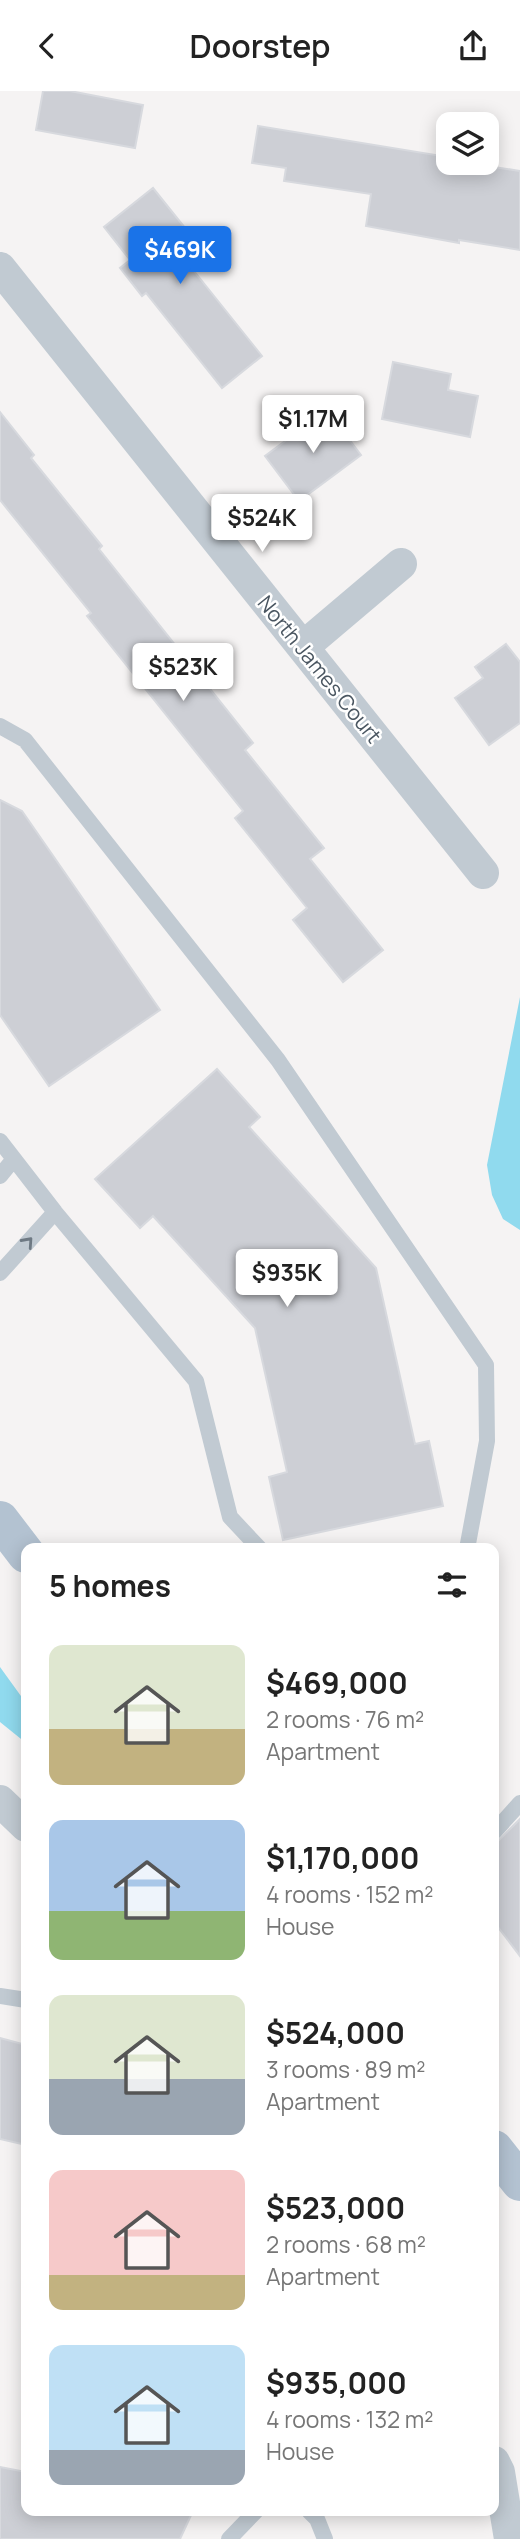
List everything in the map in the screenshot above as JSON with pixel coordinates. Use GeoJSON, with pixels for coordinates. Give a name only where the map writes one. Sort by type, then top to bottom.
{"type":"FeatureCollection","features":[{"type":"Feature","properties":{"kind":"main road"},"geometry":{"type":"LineString","coordinates":[[0,1520],[21,1547]]}},
{"type":"Feature","properties":{"kind":"main road"},"geometry":{"type":"LineString","coordinates":[[499,2155],[520,2182]]}},
{"type":"Feature","properties":{"kind":"street","name":"North James Court"},"geometry":{"type":"LineString","coordinates":[[0,268],[483,873]]}},
{"type":"Feature","properties":{"kind":"street"},"geometry":{"type":"LineString","coordinates":[[303,647],[401,564]]}},
{"type":"Feature","properties":{"kind":"street"},"geometry":{"type":"LineString","coordinates":[[0,1801],[21,1821]]}},
{"type":"Feature","properties":{"kind":"street"},"geometry":{"type":"LineString","coordinates":[[499,2472],[510,2539]]}},
{"type":"Feature","properties":{"kind":"lane"},"geometry":{"type":"LineString","coordinates":[[0,726],[24,740],[278,1061],[486,1365],[487,1441],[468,1543]]}},
{"type":"Feature","properties":{"kind":"lane"},"geometry":{"type":"LineString","coordinates":[[0,1141],[55,1212],[196,1381],[230,1517],[254,1543]]}},
{"type":"Feature","properties":{"kind":"lane"},"geometry":{"type":"LineString","coordinates":[[0,1176],[13,1160]]}},
{"type":"Feature","properties":{"kind":"lane"},"geometry":{"type":"LineString","coordinates":[[0,1273],[55,1212]]}},
{"type":"Feature","properties":{"kind":"lane"},"geometry":{"type":"LineString","coordinates":[[499,1826],[520,1803]]}},
{"type":"Feature","properties":{"kind":"lane"},"geometry":{"type":"LineString","coordinates":[[0,1979],[1,1996],[21,1999]]}},
{"type":"Feature","properties":{"kind":"lane"},"geometry":{"type":"LineString","coordinates":[[229,2539],[251,2516]]}},
{"type":"Feature","properties":{"kind":"lane"},"geometry":{"type":"LineString","coordinates":[[314,2516],[325,2539]]}},
{"type":"Feature","properties":{"kind":"water"},"geometry":{"type":"Polygon","coordinates":[[[520,997],[520,1230],[503,1219],[492,1195],[487,1165],[520,997]]]}},
{"type":"Feature","properties":{"kind":"water"},"geometry":{"type":"Polygon","coordinates":[[[0,1667],[21,1696],[21,1739],[0,1722],[0,1667]]]}},
{"type":"Feature","properties":{"kind":"building"},"geometry":{"type":"Polygon","coordinates":[[[43,91],[70,91],[143,105],[135,148],[36,130],[43,91]]]}},
{"type":"Feature","properties":{"kind":"building"},"geometry":{"type":"Polygon","coordinates":[[[258,126],[436,155],[436,175],[499,175],[499,168],[520,171],[520,250],[459,240],[459,243],[366,226],[371,194],[284,181],[286,168],[252,163],[258,126]]]}},
{"type":"Feature","properties":{"kind":"building"},"geometry":{"type":"Polygon","coordinates":[[[153,188],[202,249],[186,261],[262,356],[222,388],[146,293],[142,296],[120,268],[130,260],[104,227],[153,188]]]}},
{"type":"Feature","properties":{"kind":"building"},"geometry":{"type":"Polygon","coordinates":[[[393,362],[451,374],[448,390],[478,396],[470,437],[382,419],[393,362]]]}},
{"type":"Feature","properties":{"kind":"building"},"geometry":{"type":"Polygon","coordinates":[[[327,410],[361,455],[299,501],[265,456],[327,410]]]}},
{"type":"Feature","properties":{"kind":"building"},"geometry":{"type":"Polygon","coordinates":[[[0,412],[34,455],[31,458],[102,546],[99,549],[253,743],[245,750],[324,848],[310,859],[383,950],[343,982],[293,920],[307,908],[235,818],[243,811],[87,616],[91,613],[0,500],[0,412]]]}},
{"type":"Feature","properties":{"kind":"building"},"geometry":{"type":"Polygon","coordinates":[[[506,644],[520,662],[520,723],[489,745],[455,698],[483,678],[475,667],[506,644]]]}},
{"type":"Feature","properties":{"kind":"building"},"geometry":{"type":"Polygon","coordinates":[[[0,800],[22,811],[160,1010],[49,1086],[0,1015],[0,800]]]}},
{"type":"Feature","properties":{"kind":"building"},"geometry":{"type":"Polygon","coordinates":[[[217,1069],[260,1117],[249,1127],[376,1268],[415,1444],[429,1441],[443,1506],[283,1540],[269,1477],[287,1472],[255,1328],[153,1216],[140,1228],[95,1179],[217,1069]]]}},
{"type":"Feature","properties":{"kind":"building"},"geometry":{"type":"Polygon","coordinates":[[[520,1819],[520,1956],[499,1929],[499,1840],[520,1819]]]}},
{"type":"Feature","properties":{"kind":"building"},"geometry":{"type":"Polygon","coordinates":[[[0,2038],[21,2044],[21,2144],[0,2139],[0,2038]]]}},
{"type":"Feature","properties":{"kind":"building"},"geometry":{"type":"Polygon","coordinates":[[[0,2467],[21,2471],[21,2516],[191,2516],[180,2539],[0,2539],[0,2467]]]}}]}
